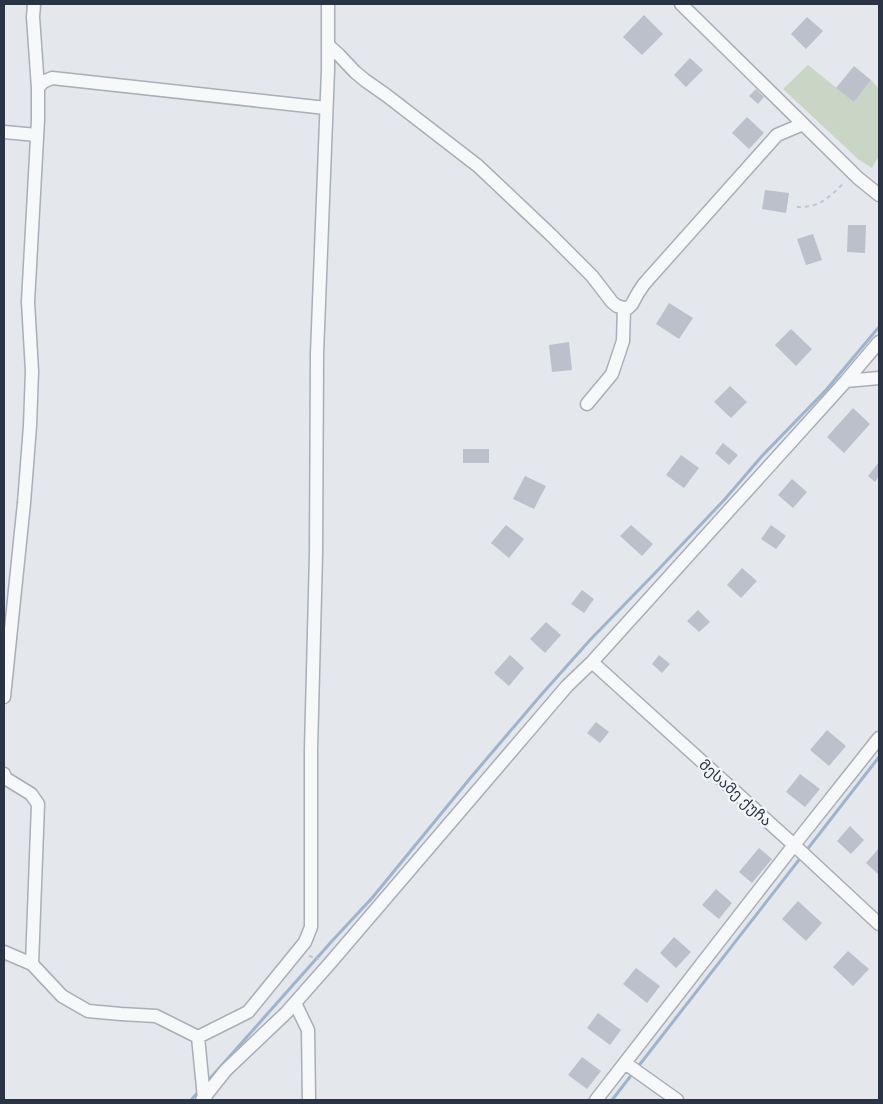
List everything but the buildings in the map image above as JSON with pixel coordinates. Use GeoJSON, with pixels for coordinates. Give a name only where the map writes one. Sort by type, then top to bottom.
{"type":"FeatureCollection","features":[{"type":"Feature","properties":{"kind":"street"},"geometry":{"type":"LineString","coordinates":[[4,697],[9,601],[24,503],[30,426],[32,371],[28,302],[38,120],[34,4]]}},
{"type":"Feature","properties":{"kind":"street"},"geometry":{"type":"LineString","coordinates":[[198,1037],[248,1012],[297,953],[305,942],[311,927],[311,750],[316,554],[318,354],[328,4]]}},
{"type":"Feature","properties":{"kind":"street"},"geometry":{"type":"LineString","coordinates":[[681,4],[854,174],[879,195]]}},
{"type":"Feature","properties":{"kind":"street"},"geometry":{"type":"LineString","coordinates":[[328,46],[366,81],[478,166],[551,234],[592,276],[612,302],[624,308],[628,308],[632,304],[644,284],[777,135],[804,124]]}},
{"type":"Feature","properties":{"kind":"street"},"geometry":{"type":"LineString","coordinates":[[38,88],[43,82],[52,78],[326,108]]}},
{"type":"Feature","properties":{"kind":"street"},"geometry":{"type":"LineString","coordinates":[[4,132],[37,135]]}},
{"type":"Feature","properties":{"kind":"street"},"geometry":{"type":"LineString","coordinates":[[588,404],[612,374],[623,341],[624,308]]}},
{"type":"Feature","properties":{"kind":"street"},"geometry":{"type":"LineString","coordinates":[[205,1099],[226,1070],[295,1004],[567,686],[592,662],[879,342]]}},
{"type":"Feature","properties":{"kind":"street"},"geometry":{"type":"LineString","coordinates":[[846,381],[879,378]]}},
{"type":"Feature","properties":{"kind":"street","name":"მესამე ქუჩა"},"geometry":{"type":"LineString","coordinates":[[592,662],[794,844],[879,924]]}},
{"type":"Feature","properties":{"kind":"street"},"geometry":{"type":"LineString","coordinates":[[596,1100],[794,844],[879,738]]}},
{"type":"Feature","properties":{"kind":"street"},"geometry":{"type":"LineString","coordinates":[[4,774],[5,778],[31,794],[38,804],[32,964]]}},
{"type":"Feature","properties":{"kind":"street"},"geometry":{"type":"LineString","coordinates":[[4,952],[32,964],[62,996],[88,1011],[156,1016],[198,1037]]}},
{"type":"Feature","properties":{"kind":"street"},"geometry":{"type":"LineString","coordinates":[[295,1004],[308,1030],[309,1100]]}},
{"type":"Feature","properties":{"kind":"street"},"geometry":{"type":"LineString","coordinates":[[198,1037],[205,1099]]}},
{"type":"Feature","properties":{"kind":"street"},"geometry":{"type":"LineString","coordinates":[[625,1062],[677,1100]]}},
{"type":"Feature","properties":{"kind":"path"},"geometry":{"type":"LineString","coordinates":[[797,206],[812,206],[818,203],[854,174]]}},
{"type":"Feature","properties":{"kind":"path"},"geometry":{"type":"LineString","coordinates":[[297,953],[331,962]]}},
{"type":"Feature","properties":{"kind":"green space"},"geometry":{"type":"Polygon","coordinates":[[[808,65],[854,102],[871,80],[879,89],[879,156],[872,168],[858,159],[783,89],[808,65]]]}},
{"type":"Feature","properties":{"kind":"waterway"},"geometry":{"type":"LineString","coordinates":[[206,1083],[372,898],[541,695],[590,640],[826,390],[879,327]]}},
{"type":"Feature","properties":{"kind":"waterway"},"geometry":{"type":"LineString","coordinates":[[806,851],[879,757]]}},
{"type":"Feature","properties":{"kind":"waterway"},"geometry":{"type":"LineString","coordinates":[[637,1068],[802,856]]}},
{"type":"Feature","properties":{"kind":"waterway"},"geometry":{"type":"LineString","coordinates":[[612,1100],[633,1073]]}},
{"type":"Feature","properties":{"kind":"waterway"},"geometry":{"type":"LineString","coordinates":[[191,1100],[199,1091]]}}]}
